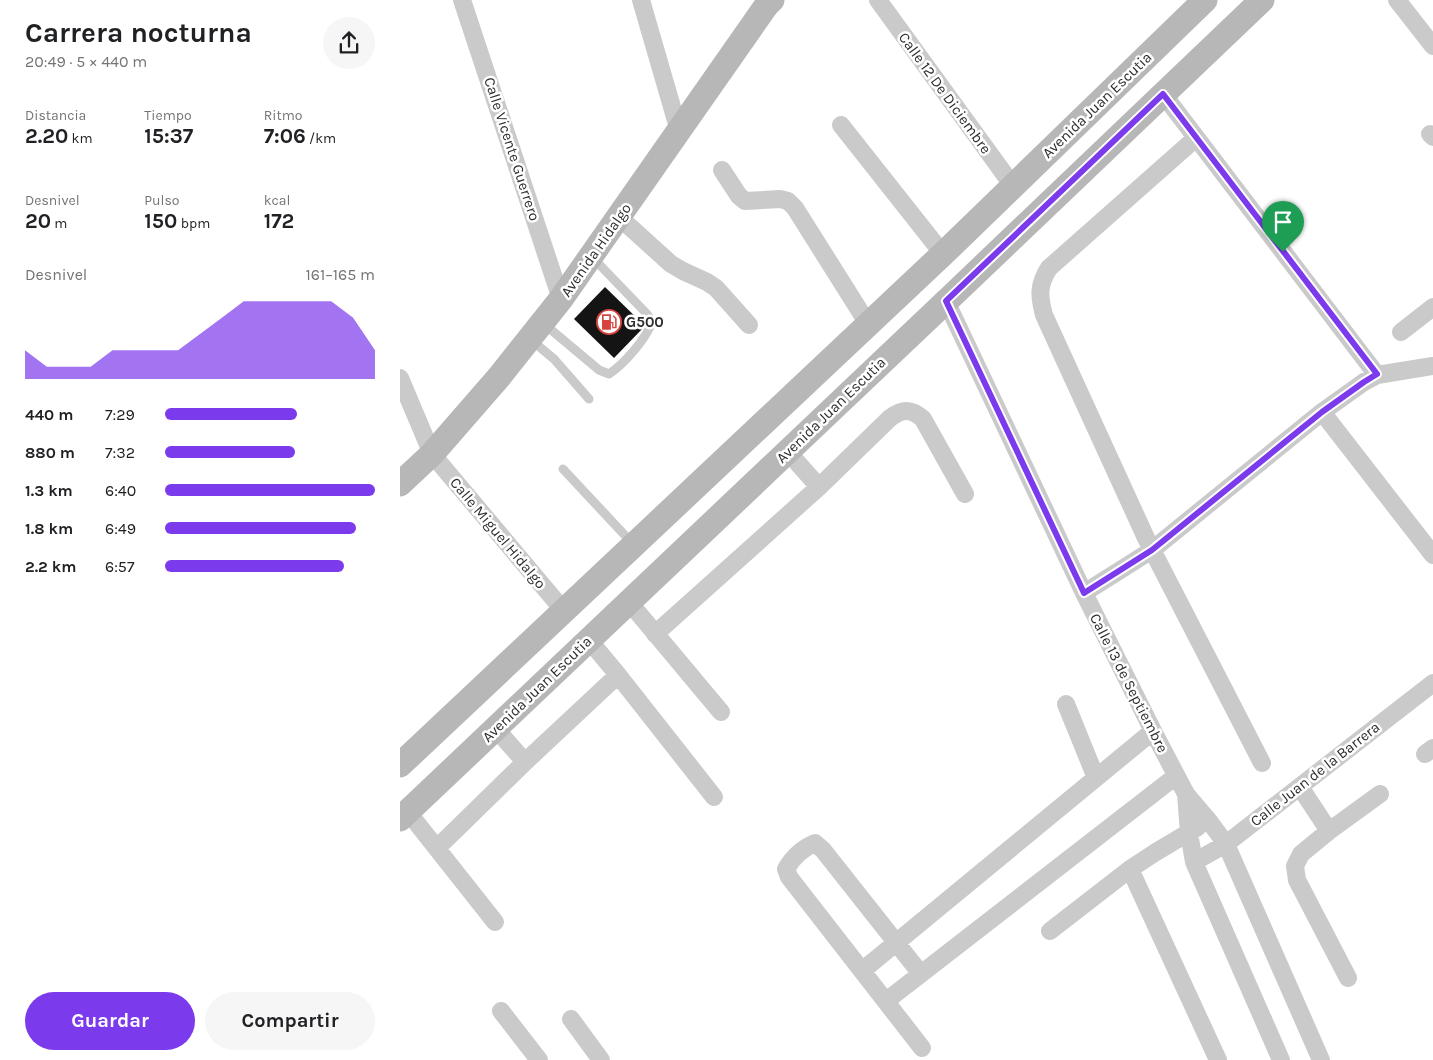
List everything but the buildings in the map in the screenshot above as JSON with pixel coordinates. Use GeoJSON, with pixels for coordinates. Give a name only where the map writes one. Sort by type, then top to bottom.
{"type":"FeatureCollection","features":[{"type":"Feature","properties":{"kind":"main road","name":"Avenida Juan Escutia"},"geometry":{"type":"LineString","coordinates":[[400,765],[943,254],[1205,0]]}},
{"type":"Feature","properties":{"kind":"main road","name":"Avenida Juan Escutia"},"geometry":{"type":"LineString","coordinates":[[404,816],[1262,0]]}},
{"type":"Feature","properties":{"kind":"main road","name":"Avenida Hidalgo"},"geometry":{"type":"LineString","coordinates":[[400,484],[432,454],[499,377],[562,299],[768,2]]}},
{"type":"Feature","properties":{"kind":"street","name":"Calle Vicente Guerrero"},"geometry":{"type":"LineString","coordinates":[[462,0],[562,299]]}},
{"type":"Feature","properties":{"kind":"street"},"geometry":{"type":"LineString","coordinates":[[641,0],[679,132]]}},
{"type":"Feature","properties":{"kind":"street","name":"Calle 12 De Diciembre"},"geometry":{"type":"LineString","coordinates":[[878,0],[1013,186]]}},
{"type":"Feature","properties":{"kind":"street"},"geometry":{"type":"LineString","coordinates":[[1397,0],[1433,46]]}},
{"type":"Feature","properties":{"kind":"street"},"geometry":{"type":"LineString","coordinates":[[1163,94],[1377,374]]}},
{"type":"Feature","properties":{"kind":"street"},"geometry":{"type":"LineString","coordinates":[[841,125],[943,254]]}},
{"type":"Feature","properties":{"kind":"street"},"geometry":{"type":"LineString","coordinates":[[1196,138],[1049,268],[1043,278],[1040,291],[1041,303],[1044,315],[1152,550],[1262,763]]}},
{"type":"Feature","properties":{"kind":"street"},"geometry":{"type":"LineString","coordinates":[[722,170],[745,201],[780,199],[788,201],[795,208],[868,324]]}},
{"type":"Feature","properties":{"kind":"street"},"geometry":{"type":"LineString","coordinates":[[619,217],[671,264],[716,288],[749,325]]}},
{"type":"Feature","properties":{"kind":"street","name":"Calle 13 de Septiembre"},"geometry":{"type":"LineString","coordinates":[[946,301],[1084,593],[1176,776],[1186,794],[1226,844],[1320,1060]]}},
{"type":"Feature","properties":{"kind":"street"},"geometry":{"type":"LineString","coordinates":[[1401,332],[1433,307]]}},
{"type":"Feature","properties":{"kind":"street"},"geometry":{"type":"LineString","coordinates":[[1084,593],[1152,550],[1322,412],[1364,382],[1377,374],[1433,366]]}},
{"type":"Feature","properties":{"kind":"street","name":"Calle Miguel Hidalgo"},"geometry":{"type":"LineString","coordinates":[[400,378],[432,454],[564,612]]}},
{"type":"Feature","properties":{"kind":"street"},"geometry":{"type":"LineString","coordinates":[[655,634],[819,487],[898,412],[917,413],[923,419],[965,494]]}},
{"type":"Feature","properties":{"kind":"street"},"geometry":{"type":"LineString","coordinates":[[1322,412],[1433,555]]}},
{"type":"Feature","properties":{"kind":"street"},"geometry":{"type":"LineString","coordinates":[[788,452],[819,487]]}},
{"type":"Feature","properties":{"kind":"street"},"geometry":{"type":"LineString","coordinates":[[629,602],[721,712]]}},
{"type":"Feature","properties":{"kind":"street"},"geometry":{"type":"LineString","coordinates":[[589,640],[714,797]]}},
{"type":"Feature","properties":{"kind":"street"},"geometry":{"type":"LineString","coordinates":[[437,848],[618,675]]}},
{"type":"Feature","properties":{"kind":"street","name":"Calle Juan de la Barrera"},"geometry":{"type":"LineString","coordinates":[[1194,862],[1226,844],[1433,683]]}},
{"type":"Feature","properties":{"kind":"street"},"geometry":{"type":"LineString","coordinates":[[1066,704],[1096,778]]}},
{"type":"Feature","properties":{"kind":"street"},"geometry":{"type":"LineString","coordinates":[[496,729],[525,762]]}},
{"type":"Feature","properties":{"kind":"street"},"geometry":{"type":"LineString","coordinates":[[863,970],[1153,731]]}},
{"type":"Feature","properties":{"kind":"street"},"geometry":{"type":"LineString","coordinates":[[886,1001],[1176,776]]}},
{"type":"Feature","properties":{"kind":"street"},"geometry":{"type":"LineString","coordinates":[[1300,787],[1329,831]]}},
{"type":"Feature","properties":{"kind":"street","name":"Calle 13 de Septiembre"},"geometry":{"type":"LineString","coordinates":[[1186,794],[1189,833],[1194,862],[1281,1060]]}},
{"type":"Feature","properties":{"kind":"street"},"geometry":{"type":"LineString","coordinates":[[1348,978],[1297,880],[1294,866],[1301,854],[1380,794]]}},
{"type":"Feature","properties":{"kind":"street"},"geometry":{"type":"LineString","coordinates":[[404,816],[437,848],[495,922]]}},
{"type":"Feature","properties":{"kind":"street"},"geometry":{"type":"LineString","coordinates":[[1050,931],[1130,869],[1209,821]]}},
{"type":"Feature","properties":{"kind":"street"},"geometry":{"type":"LineString","coordinates":[[920,974],[822,850],[815,844],[806,847],[790,861],[786,869],[789,877],[922,1048]]}},
{"type":"Feature","properties":{"kind":"street"},"geometry":{"type":"LineString","coordinates":[[1130,869],[1218,1060]]}},
{"type":"Feature","properties":{"kind":"street"},"geometry":{"type":"LineString","coordinates":[[501,1011],[539,1060]]}},
{"type":"Feature","properties":{"kind":"street"},"geometry":{"type":"LineString","coordinates":[[571,1018],[601,1060]]}},
{"type":"Feature","properties":{"kind":"lane"},"geometry":{"type":"LineString","coordinates":[[536,331],[599,370],[609,374],[619,367],[649,332],[652,322],[647,314],[591,256]]}},
{"type":"Feature","properties":{"kind":"lane"},"geometry":{"type":"LineString","coordinates":[[536,331],[554,359],[589,400]]}},
{"type":"Feature","properties":{"kind":"lane"},"geometry":{"type":"LineString","coordinates":[[562,470],[634,545]]}},
{"type":"Feature","properties":{"kind":"place","name":"G500"},"geometry":{"type":"Point","coordinates":[609,322]}},
{"type":"Feature","properties":{"kind":"route"},"geometry":{"type":"LineString","coordinates":[[1163,94],[1283,252],[1377,374],[1322,412],[1152,550],[1084,593],[946,301],[1163,94]]}}]}
